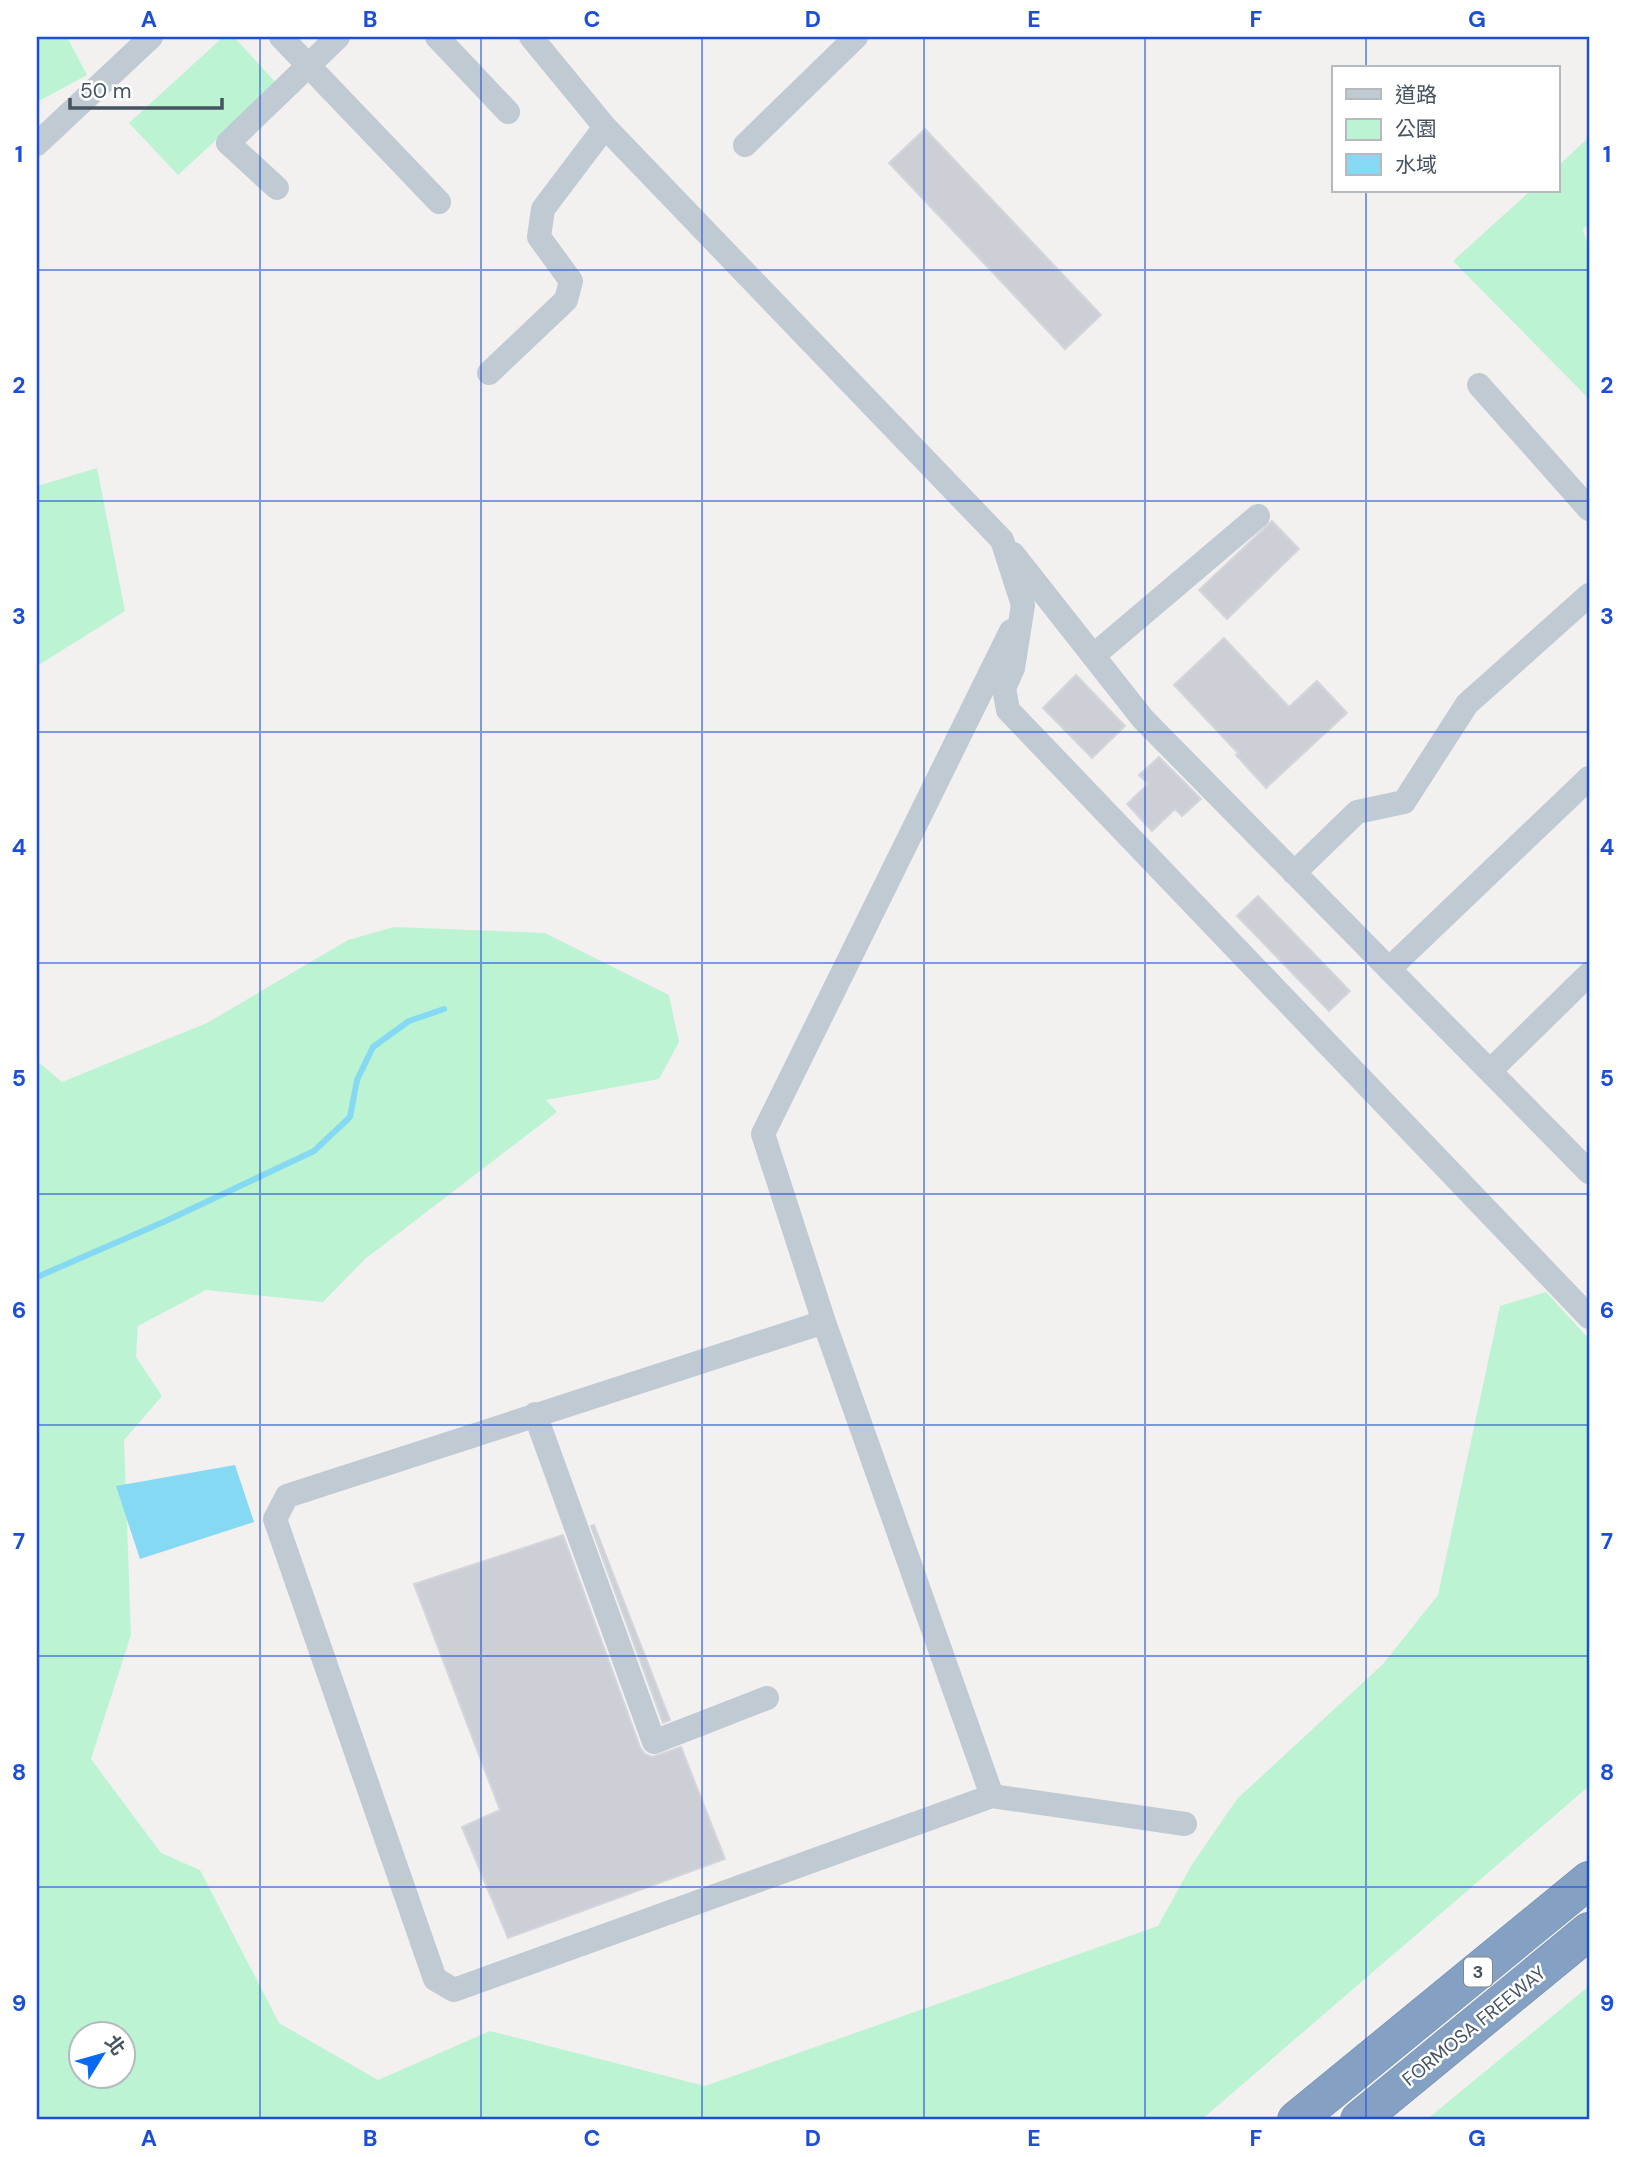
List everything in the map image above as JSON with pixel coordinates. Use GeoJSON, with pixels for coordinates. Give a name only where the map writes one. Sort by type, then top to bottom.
{"type":"FeatureCollection","features":[{"type":"Feature","properties":{"kind":"highway","name":"FORMOSA FREEWAY"},"geometry":{"type":"LineString","coordinates":[[1296,2120],[1589,1880]]}},
{"type":"Feature","properties":{"kind":"highway","name":"FORMOSA FREEWAY"},"geometry":{"type":"LineString","coordinates":[[1359,2120],[1589,1931]]}},
{"type":"Feature","properties":{"kind":"street"},"geometry":{"type":"LineString","coordinates":[[37,144],[151,37]]}},
{"type":"Feature","properties":{"kind":"street"},"geometry":{"type":"LineString","coordinates":[[281,37],[439,202]]}},
{"type":"Feature","properties":{"kind":"street"},"geometry":{"type":"LineString","coordinates":[[276,188],[228,143],[338,37]]}},
{"type":"Feature","properties":{"kind":"street"},"geometry":{"type":"LineString","coordinates":[[437,37],[508,112]]}},
{"type":"Feature","properties":{"kind":"street"},"geometry":{"type":"LineString","coordinates":[[531,37],[606,127],[1002,540],[1143,719],[1589,1171]]}},
{"type":"Feature","properties":{"kind":"street"},"geometry":{"type":"LineString","coordinates":[[745,145],[856,37]]}},
{"type":"Feature","properties":{"kind":"street"},"geometry":{"type":"LineString","coordinates":[[489,373],[566,300],[571,281],[539,237],[543,209],[606,127]]}},
{"type":"Feature","properties":{"kind":"street"},"geometry":{"type":"LineString","coordinates":[[1479,385],[1589,509]]}},
{"type":"Feature","properties":{"kind":"street"},"geometry":{"type":"LineString","coordinates":[[1093,656],[1258,516]]}},
{"type":"Feature","properties":{"kind":"street"},"geometry":{"type":"LineString","coordinates":[[1002,540],[1023,606],[1013,668],[1004,688],[1008,710],[1586,1309]]}},
{"type":"Feature","properties":{"kind":"street"},"geometry":{"type":"LineString","coordinates":[[1294,873],[1357,812],[1404,802],[1466,704],[1589,594]]}},
{"type":"Feature","properties":{"kind":"street"},"geometry":{"type":"LineString","coordinates":[[992,1796],[824,1322],[763,1134],[1023,606]]}},
{"type":"Feature","properties":{"kind":"street"},"geometry":{"type":"LineString","coordinates":[[1389,969],[1589,778]]}},
{"type":"Feature","properties":{"kind":"street"},"geometry":{"type":"LineString","coordinates":[[1490,1071],[1589,974]]}},
{"type":"Feature","properties":{"kind":"street"},"geometry":{"type":"LineString","coordinates":[[824,1322],[287,1496],[275,1519],[435,1979],[454,1990],[992,1796],[1185,1824]]}},
{"type":"Feature","properties":{"kind":"street"},"geometry":{"type":"LineString","coordinates":[[535,1414],[654,1742],[766,1698]]}},
{"type":"Feature","properties":{"kind":"green space"},"geometry":{"type":"Polygon","coordinates":[[[37,37],[67,37],[87,75],[37,102],[37,37]]]}},
{"type":"Feature","properties":{"kind":"green space"},"geometry":{"type":"Polygon","coordinates":[[[223,37],[234,37],[277,84],[178,175],[129,123],[223,37]]]}},
{"type":"Feature","properties":{"kind":"green space"},"geometry":{"type":"Polygon","coordinates":[[[1589,137],[1589,223],[1583,230],[1589,249],[1589,399],[1453,261],[1529,192],[1560,192],[1560,164],[1589,137]]]}},
{"type":"Feature","properties":{"kind":"green space"},"geometry":{"type":"Polygon","coordinates":[[[97,468],[125,611],[37,666],[37,486],[97,468]]]}},
{"type":"Feature","properties":{"kind":"green space"},"geometry":{"type":"Polygon","coordinates":[[[394,927],[545,933],[669,995],[679,1042],[659,1079],[546,1100],[557,1112],[365,1259],[323,1302],[206,1290],[138,1326],[136,1357],[162,1396],[124,1440],[131,1635],[91,1759],[161,1853],[200,1870],[279,2023],[378,2080],[490,2031],[705,2086],[1158,1926],[1191,1866],[1237,1799],[1383,1664],[1438,1595],[1500,1306],[1546,1292],[1589,1339],[1589,1786],[1201,2120],[37,2120],[37,1061],[62,1082],[207,1023],[348,940],[394,927]]]}},
{"type":"Feature","properties":{"kind":"green space"},"geometry":{"type":"Polygon","coordinates":[[[1589,1986],[1589,2120],[1426,2120],[1589,1986]]]}},
{"type":"Feature","properties":{"kind":"water"},"geometry":{"type":"Polygon","coordinates":[[[235,1465],[254,1522],[140,1559],[116,1486],[235,1465]]]}},
{"type":"Feature","properties":{"kind":"building"},"geometry":{"type":"Polygon","coordinates":[[[925,129],[1101,315],[1065,349],[889,163],[925,129]]]}},
{"type":"Feature","properties":{"kind":"building"},"geometry":{"type":"Polygon","coordinates":[[[1272,521],[1299,549],[1227,619],[1199,590],[1272,521]]]}},
{"type":"Feature","properties":{"kind":"building"},"geometry":{"type":"Polygon","coordinates":[[[1224,638],[1289,707],[1317,681],[1347,713],[1266,788],[1236,755],[1238,753],[1174,685],[1224,638]]]}},
{"type":"Feature","properties":{"kind":"building"},"geometry":{"type":"Polygon","coordinates":[[[1076,675],[1125,726],[1092,758],[1043,708],[1076,675]]]}},
{"type":"Feature","properties":{"kind":"building"},"geometry":{"type":"Polygon","coordinates":[[[1159,757],[1201,799],[1182,816],[1175,809],[1152,831],[1127,804],[1148,784],[1139,775],[1159,757]]]}},
{"type":"Feature","properties":{"kind":"building"},"geometry":{"type":"Polygon","coordinates":[[[1258,896],[1350,991],[1329,1011],[1237,916],[1258,896]]]}},
{"type":"Feature","properties":{"kind":"building"},"geometry":{"type":"Polygon","coordinates":[[[594,1525],[670,1720],[663,1723],[591,1526],[594,1525]]]}},
{"type":"Feature","properties":{"kind":"building"},"geometry":{"type":"Polygon","coordinates":[[[563,1535],[640,1747],[645,1754],[652,1757],[681,1747],[725,1859],[508,1938],[462,1827],[500,1810],[414,1584],[563,1535]]]}},
{"type":"Feature","properties":{"kind":"waterway"},"geometry":{"type":"LineString","coordinates":[[37,1277],[168,1220],[314,1151],[350,1117],[357,1080],[373,1047],[409,1021],[444,1009]]}}]}
